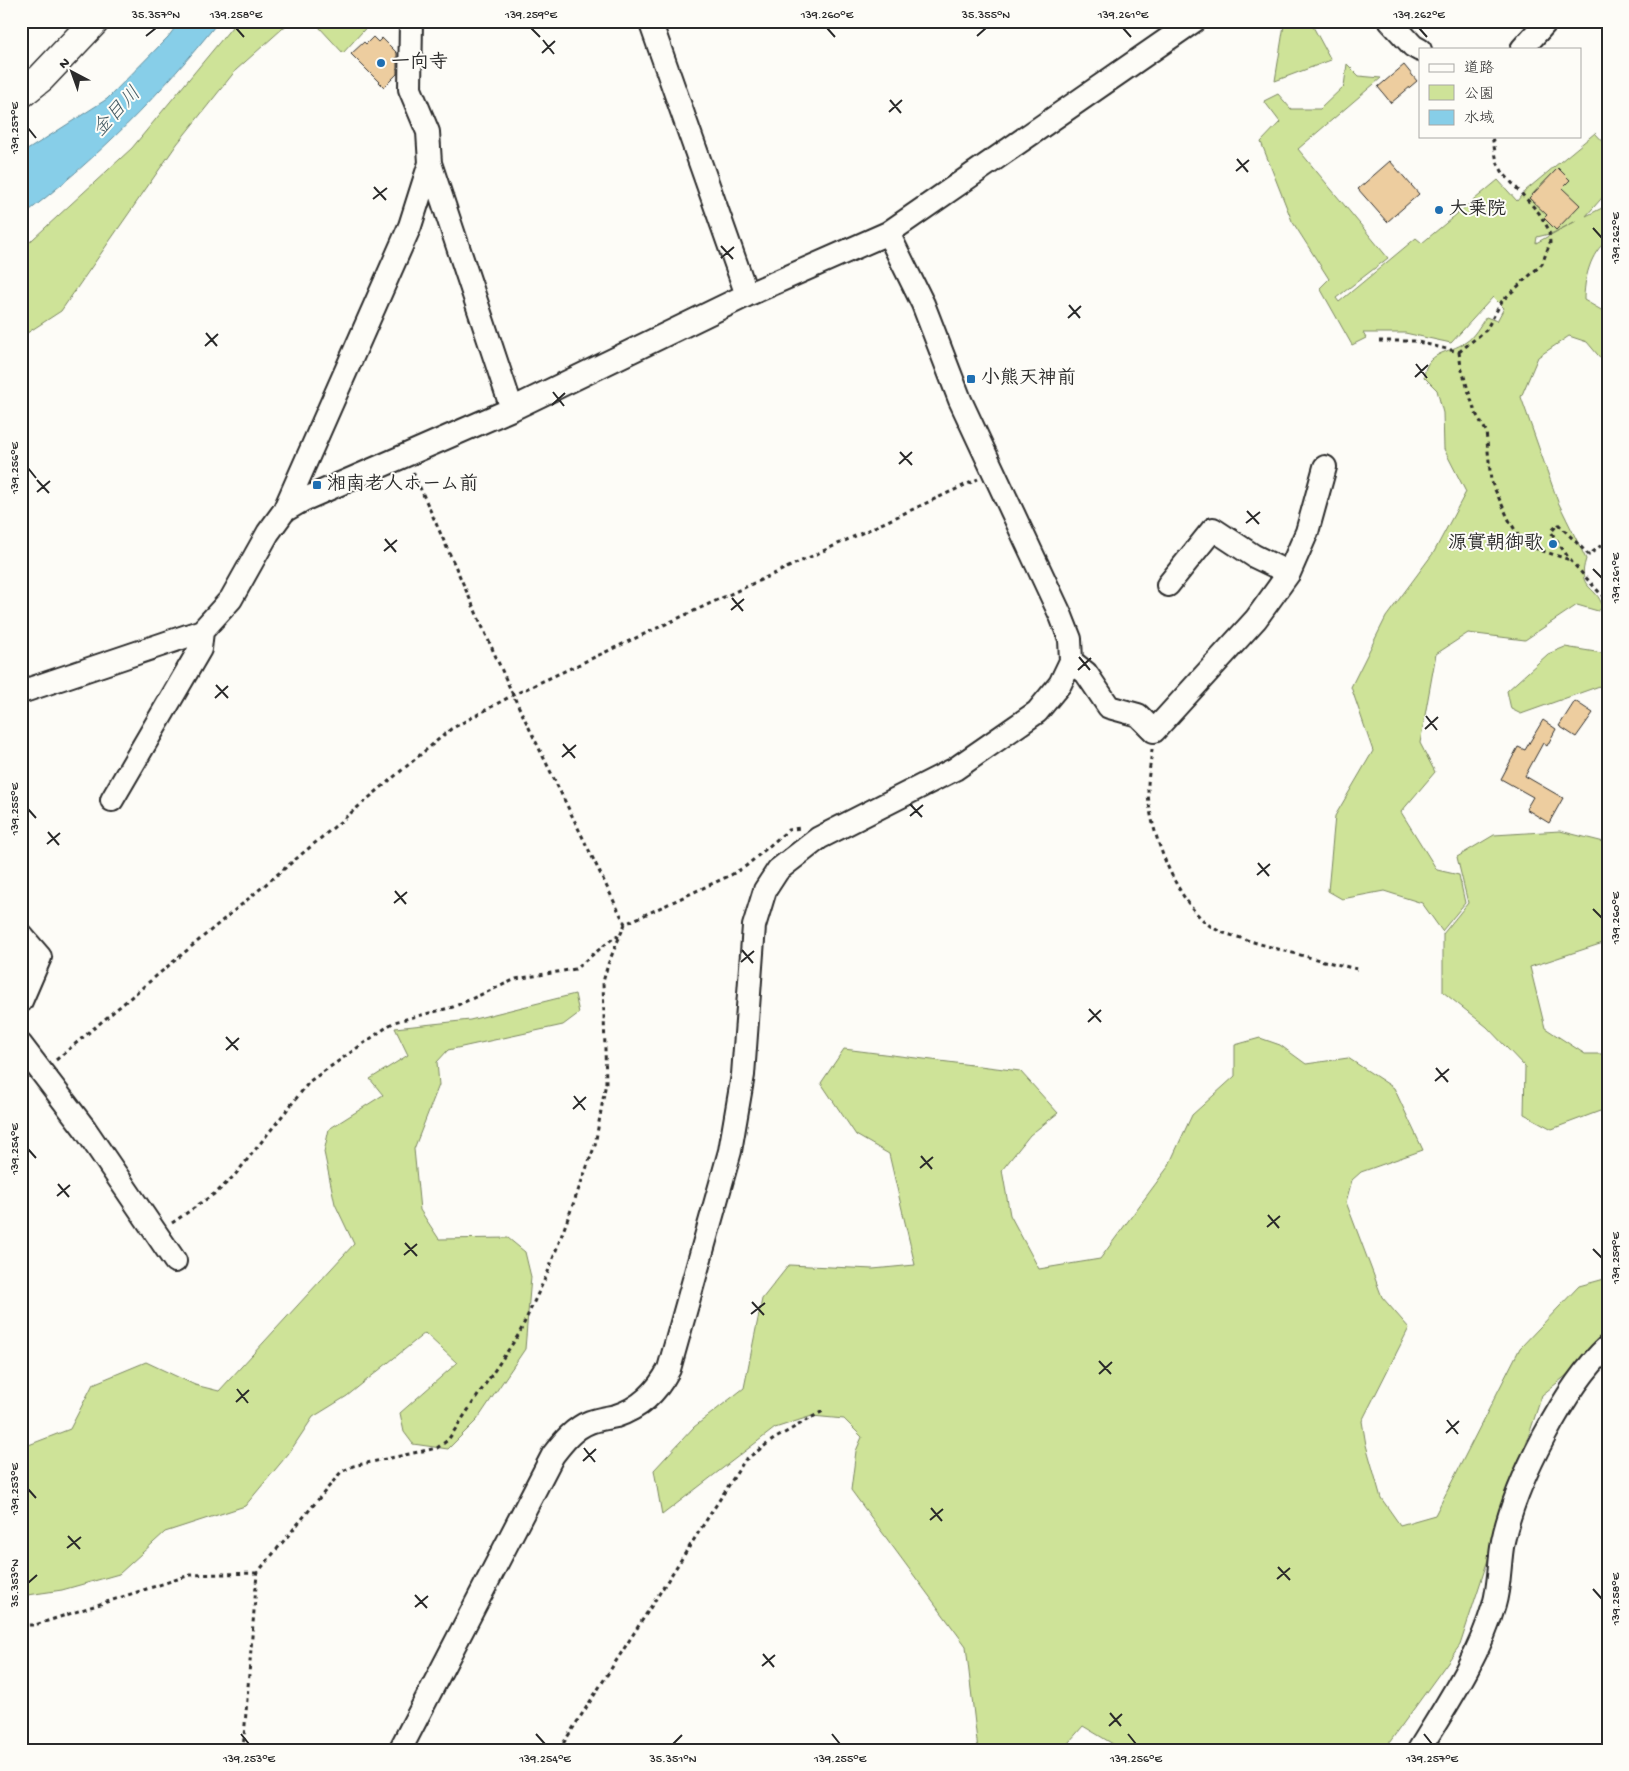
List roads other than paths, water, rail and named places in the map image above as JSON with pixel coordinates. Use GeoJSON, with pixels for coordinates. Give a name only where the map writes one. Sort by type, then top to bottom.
{"type":"FeatureCollection","features":[{"type":"Feature","properties":{"kind":"main road"},"geometry":{"type":"LineString","coordinates":[[21,94],[40,78],[95,21]]}},
{"type":"Feature","properties":{"kind":"street"},"geometry":{"type":"LineString","coordinates":[[410,21],[410,89],[428,132],[430,163],[512,409]]}},
{"type":"Feature","properties":{"kind":"street"},"geometry":{"type":"LineString","coordinates":[[650,21],[747,295]]}},
{"type":"Feature","properties":{"kind":"street"},"geometry":{"type":"LineString","coordinates":[[284,511],[303,500],[406,457],[512,409],[747,295],[888,233],[1194,21]]}},
{"type":"Feature","properties":{"kind":"street"},"geometry":{"type":"LineString","coordinates":[[1390,21],[1413,46],[1419,49]]}},
{"type":"Feature","properties":{"kind":"street"},"geometry":{"type":"LineString","coordinates":[[1523,48],[1547,21]]}},
{"type":"Feature","properties":{"kind":"street"},"geometry":{"type":"LineString","coordinates":[[21,692],[202,631],[231,599],[268,533],[284,511],[410,226],[430,163]]}},
{"type":"Feature","properties":{"kind":"street"},"geometry":{"type":"LineString","coordinates":[[400,1750],[553,1455],[565,1440],[584,1425],[637,1407],[659,1388],[669,1369],[730,1151],[743,1076],[754,926],[765,890],[778,870],[813,842],[955,769],[1037,712],[1060,684],[1071,661],[1070,639],[1061,616],[960,400],[923,304],[888,233]]}},
{"type":"Feature","properties":{"kind":"street"},"geometry":{"type":"LineString","coordinates":[[1071,661],[1086,673],[1109,707],[1138,715],[1154,731],[1256,619],[1289,573],[1307,532],[1325,467]]}},
{"type":"Feature","properties":{"kind":"street"},"geometry":{"type":"LineString","coordinates":[[1168,585],[1213,529],[1254,556],[1289,573]]}},
{"type":"Feature","properties":{"kind":"street"},"geometry":{"type":"LineString","coordinates":[[112,800],[200,649],[202,631]]}},
{"type":"Feature","properties":{"kind":"street"},"geometry":{"type":"LineString","coordinates":[[21,935],[40,957],[21,1001]]}},
{"type":"Feature","properties":{"kind":"street"},"geometry":{"type":"LineString","coordinates":[[21,1045],[85,1129],[175,1261]]}},
{"type":"Feature","properties":{"kind":"street"},"geometry":{"type":"LineString","coordinates":[[1419,1750],[1450,1698],[1484,1633],[1495,1603],[1503,1542],[1512,1505],[1528,1469],[1570,1392],[1591,1362],[1608,1346]]}},
{"type":"Feature","properties":{"kind":"water","name":"金目川"},"geometry":{"type":"Polygon","coordinates":[[[180,21],[219,21],[174,75],[126,125],[76,172],[21,217],[21,154],[107,99],[168,37],[180,21]]]}},
{"type":"Feature","properties":{"kind":"place","name":"一向寺"},"geometry":{"type":"Point","coordinates":[381,63]}},
{"type":"Feature","properties":{"kind":"place","name":"大乗院"},"geometry":{"type":"Point","coordinates":[1439,210]}},
{"type":"Feature","properties":{"kind":"place","name":"小熊天神前"},"geometry":{"type":"Point","coordinates":[971,379]}},
{"type":"Feature","properties":{"kind":"place","name":"湘南老人ホーム前"},"geometry":{"type":"Point","coordinates":[317,485]}},
{"type":"Feature","properties":{"kind":"place","name":"源實朝御歌"},"geometry":{"type":"Point","coordinates":[1553,544]}}]}
